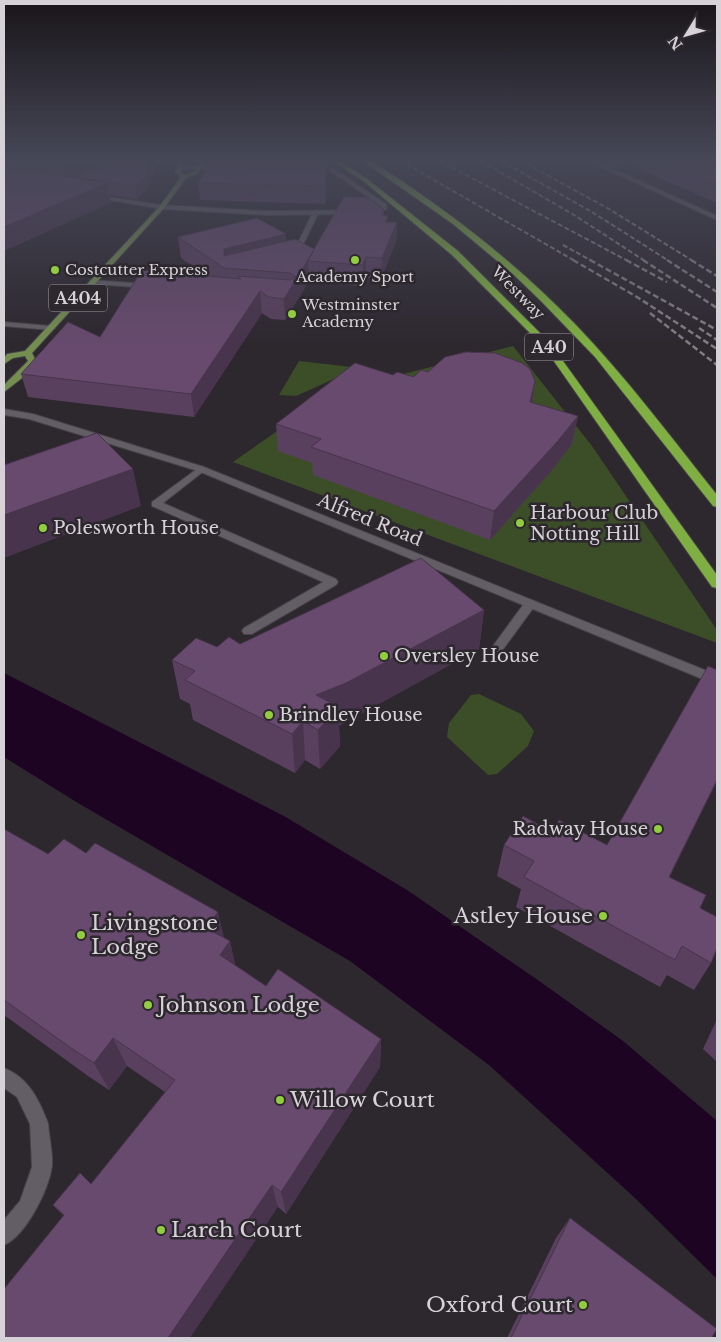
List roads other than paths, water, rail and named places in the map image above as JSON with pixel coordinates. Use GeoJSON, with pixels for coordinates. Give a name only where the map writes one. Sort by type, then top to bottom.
{"type":"FeatureCollection","features":[{"type":"Feature","properties":{"kind":"highway","name":"Westway"},"geometry":{"type":"LineString","coordinates":[[414,220],[455,253],[547,345],[717,584]]}},
{"type":"Feature","properties":{"kind":"highway","name":"Westway"},"geometry":{"type":"LineString","coordinates":[[451,220],[493,251],[598,356],[717,503]]}},
{"type":"Feature","properties":{"kind":"main road","name":"A404"},"geometry":{"type":"LineString","coordinates":[[4,362],[10,356],[28,353],[150,220]]}},
{"type":"Feature","properties":{"kind":"main road","name":"A404"},"geometry":{"type":"LineString","coordinates":[[4,389],[32,361],[28,353]]}},
{"type":"Feature","properties":{"kind":"street"},"geometry":{"type":"LineString","coordinates":[[285,259],[294,256],[312,220]]}},
{"type":"Feature","properties":{"kind":"street"},"geometry":{"type":"LineString","coordinates":[[93,282],[153,286]]}},
{"type":"Feature","properties":{"kind":"street"},"geometry":{"type":"LineString","coordinates":[[4,324],[51,328]]}},
{"type":"Feature","properties":{"kind":"street","name":"Alfred Road"},"geometry":{"type":"LineString","coordinates":[[4,412],[30,416],[117,441],[201,469],[717,680]]}},
{"type":"Feature","properties":{"kind":"street"},"geometry":{"type":"LineString","coordinates":[[100,448],[117,441]]}},
{"type":"Feature","properties":{"kind":"street"},"geometry":{"type":"LineString","coordinates":[[201,469],[156,504],[332,582],[248,631]]}},
{"type":"Feature","properties":{"kind":"street"},"geometry":{"type":"LineString","coordinates":[[497,649],[530,604]]}},
{"type":"Feature","properties":{"kind":"street"},"geometry":{"type":"LineString","coordinates":[[4,1077],[23,1091],[39,1123],[42,1167],[28,1207],[4,1235]]}},
{"type":"Feature","properties":{"kind":"railway"},"geometry":{"type":"LineString","coordinates":[[503,220],[575,261]]}},
{"type":"Feature","properties":{"kind":"railway"},"geometry":{"type":"LineString","coordinates":[[550,220],[628,261]]}},
{"type":"Feature","properties":{"kind":"railway"},"geometry":{"type":"LineString","coordinates":[[581,220],[645,261]]}},
{"type":"Feature","properties":{"kind":"railway"},"geometry":{"type":"LineString","coordinates":[[604,220],[669,261]]}},
{"type":"Feature","properties":{"kind":"railway"},"geometry":{"type":"LineString","coordinates":[[626,220],[693,261]]}},
{"type":"Feature","properties":{"kind":"railway"},"geometry":{"type":"LineString","coordinates":[[563,245],[592,261]]}},
{"type":"Feature","properties":{"kind":"railway"},"geometry":{"type":"LineString","coordinates":[[573,260],[637,297],[717,349]]}},
{"type":"Feature","properties":{"kind":"railway"},"geometry":{"type":"LineString","coordinates":[[590,260],[717,330]]}},
{"type":"Feature","properties":{"kind":"railway"},"geometry":{"type":"LineString","coordinates":[[626,260],[667,282]]}},
{"type":"Feature","properties":{"kind":"railway"},"geometry":{"type":"LineString","coordinates":[[643,260],[717,308]]}},
{"type":"Feature","properties":{"kind":"railway"},"geometry":{"type":"LineString","coordinates":[[667,260],[717,292]]}},
{"type":"Feature","properties":{"kind":"railway"},"geometry":{"type":"LineString","coordinates":[[691,260],[717,276]]}},
{"type":"Feature","properties":{"kind":"railway"},"geometry":{"type":"LineString","coordinates":[[650,313],[717,365]]}},
{"type":"Feature","properties":{"kind":"railway"},"geometry":{"type":"LineString","coordinates":[[699,328],[717,340]]}},
{"type":"Feature","properties":{"kind":"place","name":"Academy Sport"},"geometry":{"type":"Point","coordinates":[355,260]}},
{"type":"Feature","properties":{"kind":"place","name":"Costcutter Express"},"geometry":{"type":"Point","coordinates":[55,270]}},
{"type":"Feature","properties":{"kind":"place","name":"Westminster Academy"},"geometry":{"type":"Point","coordinates":[292,314]}},
{"type":"Feature","properties":{"kind":"place","name":"Harbour Club Notting Hill"},"geometry":{"type":"Point","coordinates":[520,523]}},
{"type":"Feature","properties":{"kind":"place","name":"Polesworth House"},"geometry":{"type":"Point","coordinates":[43,528]}},
{"type":"Feature","properties":{"kind":"place","name":"Oversley House"},"geometry":{"type":"Point","coordinates":[384,656]}},
{"type":"Feature","properties":{"kind":"place","name":"Brindley House"},"geometry":{"type":"Point","coordinates":[269,715]}},
{"type":"Feature","properties":{"kind":"place","name":"Radway House"},"geometry":{"type":"Point","coordinates":[658,829]}},
{"type":"Feature","properties":{"kind":"place","name":"Astley House"},"geometry":{"type":"Point","coordinates":[603,916]}},
{"type":"Feature","properties":{"kind":"place","name":"Livingstone Lodge"},"geometry":{"type":"Point","coordinates":[81,935]}},
{"type":"Feature","properties":{"kind":"place","name":"Johnson Lodge"},"geometry":{"type":"Point","coordinates":[148,1005]}},
{"type":"Feature","properties":{"kind":"place","name":"Willow Court"},"geometry":{"type":"Point","coordinates":[280,1100]}},
{"type":"Feature","properties":{"kind":"place","name":"Larch Court"},"geometry":{"type":"Point","coordinates":[161,1230]}},
{"type":"Feature","properties":{"kind":"place","name":"Oxford Court"},"geometry":{"type":"Point","coordinates":[583,1305]}}]}
